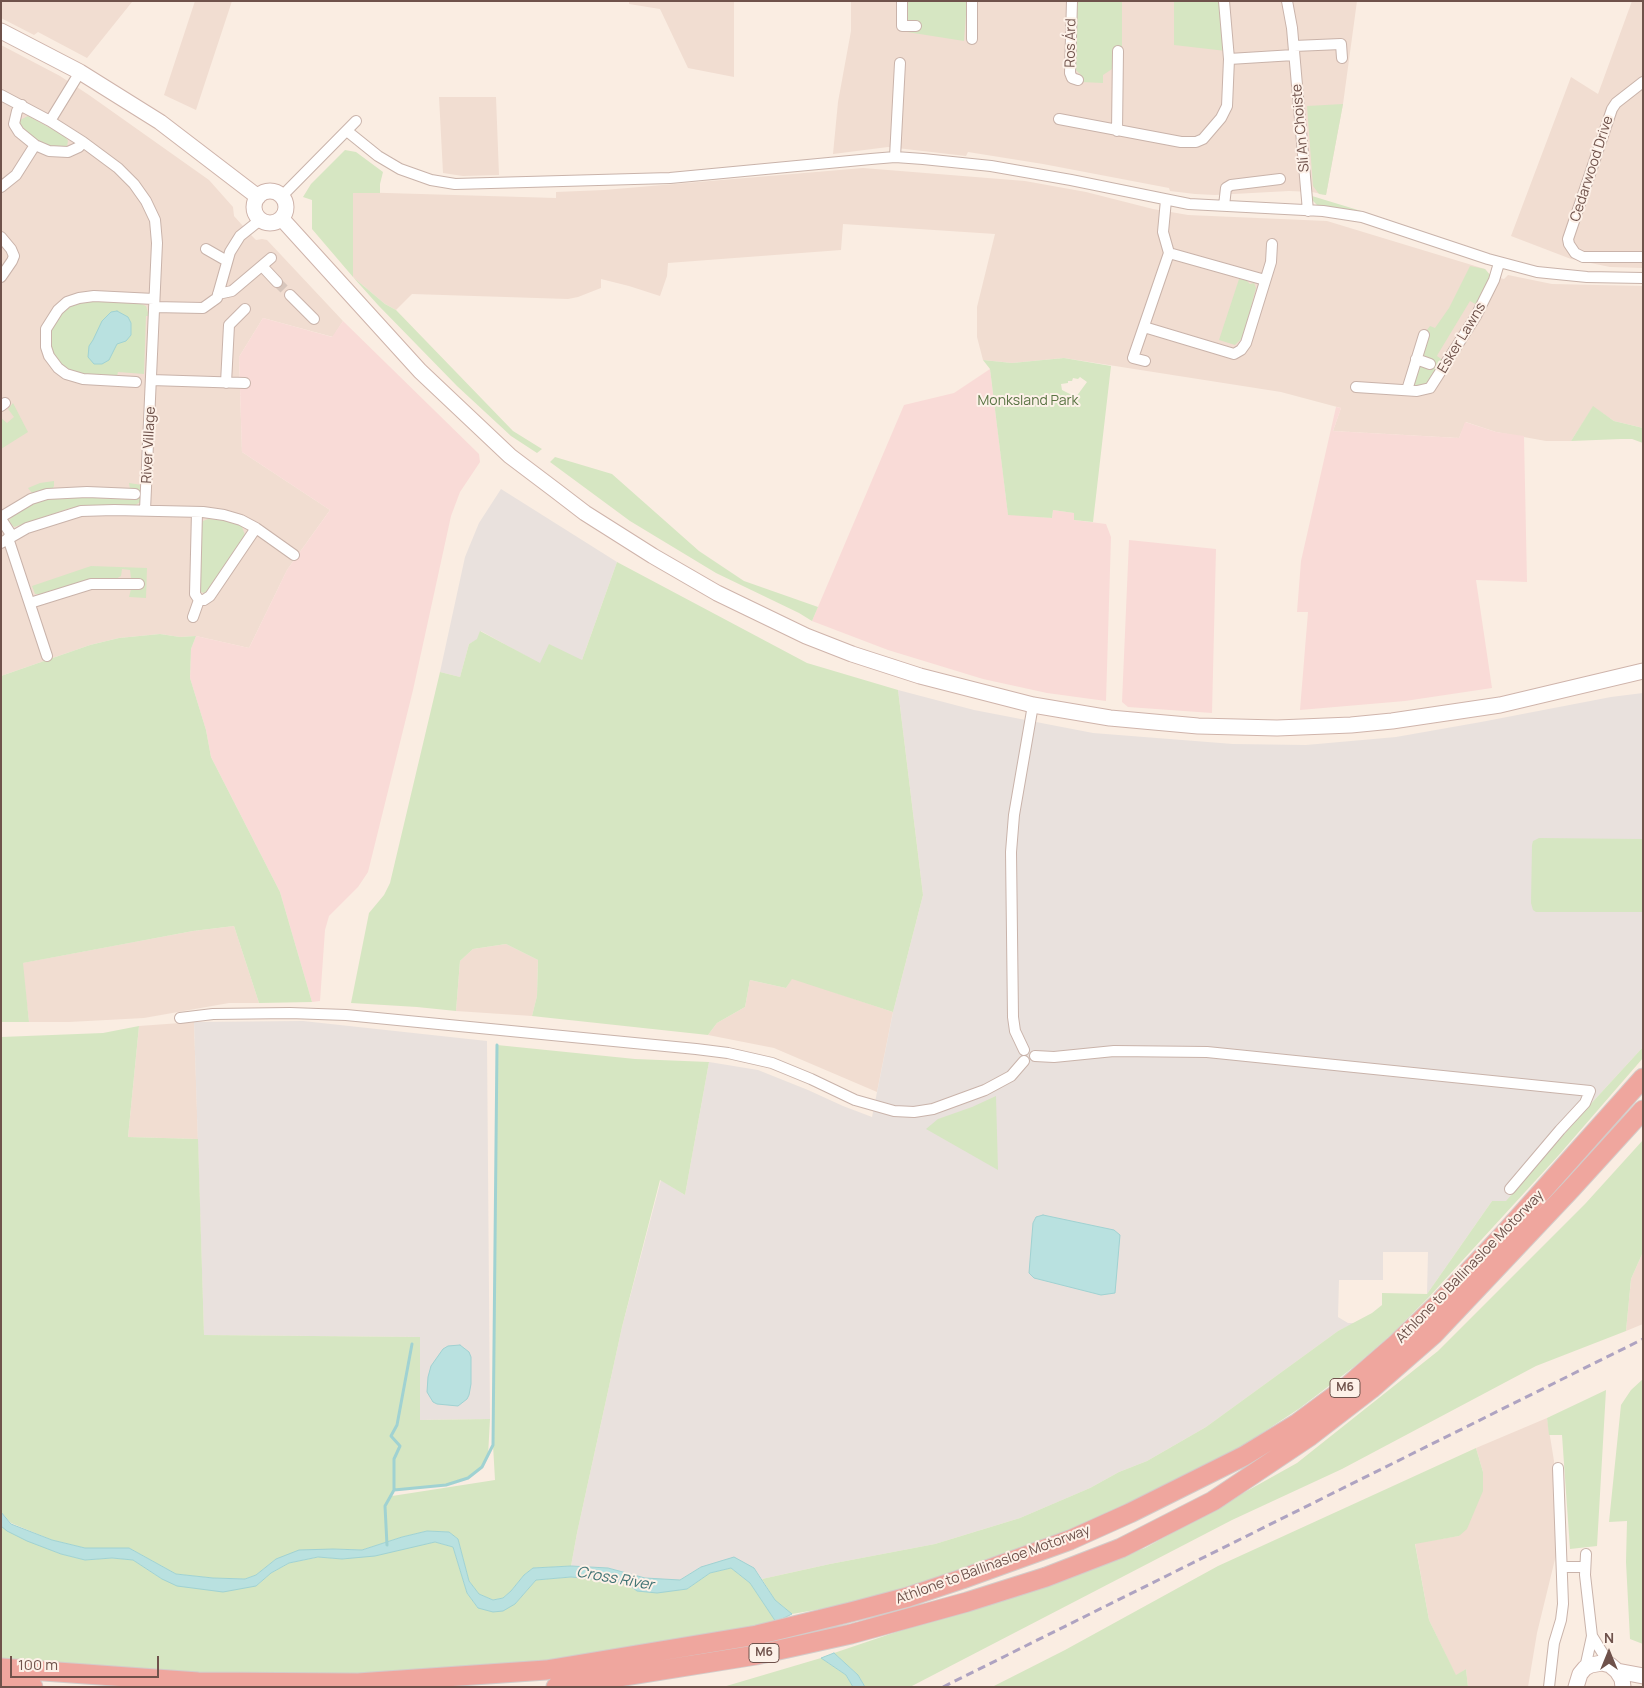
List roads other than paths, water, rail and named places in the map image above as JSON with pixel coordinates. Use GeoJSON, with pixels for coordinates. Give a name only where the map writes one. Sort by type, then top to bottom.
{"type":"FeatureCollection","features":[{"type":"Feature","properties":{"kind":"highway","name":"Athlone to Ballinasloe Motorway"},"geometry":{"type":"LineString","coordinates":[[1,1668],[198,1682],[358,1684],[546,1670],[756,1635],[908,1597],[962,1580],[1070,1540],[1130,1513],[1236,1460],[1298,1423],[1348,1386],[1394,1346],[1441,1301],[1504,1234],[1643,1078]]}},
{"type":"Feature","properties":{"kind":"highway","name":"Athlone to Ballinasloe Motorway"},"geometry":{"type":"LineString","coordinates":[[556,1687],[756,1655],[852,1634],[967,1602],[1046,1578],[1121,1548],[1213,1501],[1310,1436],[1371,1389],[1434,1334],[1571,1190],[1643,1110]]}},
{"type":"Feature","properties":{"kind":"highway"},"geometry":{"type":"LineString","coordinates":[[1,1684],[33,1687]]}},
{"type":"Feature","properties":{"kind":"main road"},"geometry":{"type":"LineString","coordinates":[[1,31],[80,72],[160,122],[258,197]]}},
{"type":"Feature","properties":{"kind":"main road"},"geometry":{"type":"LineString","coordinates":[[267,191],[278,192],[285,200],[286,210],[282,219],[273,223],[260,220],[255,211],[255,201],[258,197],[267,191]]}},
{"type":"Feature","properties":{"kind":"main road"},"geometry":{"type":"LineString","coordinates":[[282,219],[420,371],[510,456],[585,513],[653,556],[717,593],[806,636],[852,654],[920,676],[1033,705],[1110,718],[1198,726],[1277,728],[1351,725],[1392,721],[1500,705],[1643,671]]}},
{"type":"Feature","properties":{"kind":"main road"},"geometry":{"type":"LineString","coordinates":[[1576,1687],[1580,1674],[1585,1668],[1596,1663],[1643,1676]]}},
{"type":"Feature","properties":{"kind":"main road"},"geometry":{"type":"LineString","coordinates":[[1614,1668],[1622,1679],[1623,1687]]}},
{"type":"Feature","properties":{"kind":"main road"},"geometry":{"type":"LineString","coordinates":[[1639,1687],[1643,1685]]}},
{"type":"Feature","properties":{"kind":"street"},"geometry":{"type":"LineString","coordinates":[[902,1],[902,26],[916,26]]}},
{"type":"Feature","properties":{"kind":"street"},"geometry":{"type":"LineString","coordinates":[[972,1],[972,39]]}},
{"type":"Feature","properties":{"kind":"street","name":"Ros Árd"},"geometry":{"type":"LineString","coordinates":[[1072,1],[1070,73],[1072,78],[1078,80]]}},
{"type":"Feature","properties":{"kind":"street"},"geometry":{"type":"LineString","coordinates":[[1059,119],[1171,141],[1200,142],[1208,136],[1221,118],[1227,101],[1229,58],[1226,6],[1224,1]]}},
{"type":"Feature","properties":{"kind":"street","name":"Slí An Choiste"},"geometry":{"type":"LineString","coordinates":[[1287,1],[1291,18],[1308,211]]}},
{"type":"Feature","properties":{"kind":"street"},"geometry":{"type":"LineString","coordinates":[[1229,58],[1341,44],[1342,58]]}},
{"type":"Feature","properties":{"kind":"street"},"geometry":{"type":"LineString","coordinates":[[1117,130],[1118,51]]}},
{"type":"Feature","properties":{"kind":"street"},"geometry":{"type":"LineString","coordinates":[[895,157],[900,63]]}},
{"type":"Feature","properties":{"kind":"street"},"geometry":{"type":"LineString","coordinates":[[50,121],[80,72]]}},
{"type":"Feature","properties":{"kind":"street","name":"Cedarwood Drive"},"geometry":{"type":"LineString","coordinates":[[1643,82],[1616,103],[1612,109],[1568,239],[1575,253],[1583,257],[1643,257]]}},
{"type":"Feature","properties":{"kind":"street","name":"River Village"},"geometry":{"type":"LineString","coordinates":[[1,95],[50,121],[83,142],[126,176],[145,199],[157,226],[145,510]]}},
{"type":"Feature","properties":{"kind":"street"},"geometry":{"type":"LineString","coordinates":[[22,105],[15,116],[14,124],[19,132],[35,145],[49,151],[68,152],[79,147],[83,142]]}},
{"type":"Feature","properties":{"kind":"street"},"geometry":{"type":"LineString","coordinates":[[282,196],[356,121]]}},
{"type":"Feature","properties":{"kind":"street"},"geometry":{"type":"LineString","coordinates":[[347,131],[378,156],[400,169],[431,180],[455,184],[670,178],[895,157],[991,166],[1190,204],[1308,211],[1362,217],[1499,263],[1537,272],[1643,278]]}},
{"type":"Feature","properties":{"kind":"street"},"geometry":{"type":"LineString","coordinates":[[1,187],[16,175],[35,145]]}},
{"type":"Feature","properties":{"kind":"street"},"geometry":{"type":"LineString","coordinates":[[1224,206],[1226,188],[1231,185],[1280,179]]}},
{"type":"Feature","properties":{"kind":"street"},"geometry":{"type":"LineString","coordinates":[[1145,361],[1133,358],[1169,253],[1164,232],[1166,200]]}},
{"type":"Feature","properties":{"kind":"street"},"geometry":{"type":"LineString","coordinates":[[136,382],[83,379],[66,374],[58,368],[49,356],[46,347],[46,329],[58,310],[67,302],[94,296],[203,308],[217,298],[230,252],[240,236],[260,220]]}},
{"type":"Feature","properties":{"kind":"street"},"geometry":{"type":"LineString","coordinates":[[1,237],[14,256],[11,264],[1,277]]}},
{"type":"Feature","properties":{"kind":"street"},"geometry":{"type":"LineString","coordinates":[[1144,327],[1234,354],[1241,350],[1246,343],[1271,262],[1272,244]]}},
{"type":"Feature","properties":{"kind":"street"},"geometry":{"type":"LineString","coordinates":[[206,249],[227,261]]}},
{"type":"Feature","properties":{"kind":"street"},"geometry":{"type":"LineString","coordinates":[[1169,253],[1265,280]]}},
{"type":"Feature","properties":{"kind":"street"},"geometry":{"type":"LineString","coordinates":[[218,294],[232,291],[271,258]]}},
{"type":"Feature","properties":{"kind":"street","name":"Esker Lawns"},"geometry":{"type":"LineString","coordinates":[[1356,387],[1426,390],[1433,386],[1480,308],[1494,280],[1499,263]]}},
{"type":"Feature","properties":{"kind":"street"},"geometry":{"type":"LineString","coordinates":[[262,266],[277,282]]}},
{"type":"Feature","properties":{"kind":"street"},"geometry":{"type":"LineString","coordinates":[[290,295],[314,319]]}},
{"type":"Feature","properties":{"kind":"street"},"geometry":{"type":"LineString","coordinates":[[226,383],[229,325],[245,309]]}},
{"type":"Feature","properties":{"kind":"street","name":"Esker Lawns"},"geometry":{"type":"LineString","coordinates":[[1407,390],[1424,335]]}},
{"type":"Feature","properties":{"kind":"street","name":"Esker Lawns"},"geometry":{"type":"LineString","coordinates":[[1416,359],[1430,364]]}},
{"type":"Feature","properties":{"kind":"street"},"geometry":{"type":"LineString","coordinates":[[151,380],[245,383]]}},
{"type":"Feature","properties":{"kind":"street","name":"River Village"},"geometry":{"type":"LineString","coordinates":[[47,656],[1,518],[31,499],[47,494],[87,492],[135,494]]}},
{"type":"Feature","properties":{"kind":"street"},"geometry":{"type":"LineString","coordinates":[[7,539],[34,526],[76,512],[101,510],[197,512],[230,516],[256,528],[294,555]]}},
{"type":"Feature","properties":{"kind":"street"},"geometry":{"type":"LineString","coordinates":[[197,512],[195,594],[199,600]]}},
{"type":"Feature","properties":{"kind":"street"},"geometry":{"type":"LineString","coordinates":[[199,600],[204,600],[210,596],[256,528]]}},
{"type":"Feature","properties":{"kind":"street"},"geometry":{"type":"LineString","coordinates":[[30,603],[91,584],[139,584]]}},
{"type":"Feature","properties":{"kind":"street"},"geometry":{"type":"LineString","coordinates":[[193,617],[199,600]]}},
{"type":"Feature","properties":{"kind":"street"},"geometry":{"type":"LineString","coordinates":[[1033,705],[1014,815],[1011,852],[1013,1017],[1015,1031],[1024,1056],[1030,1062],[1035,1056],[1054,1057],[1114,1051],[1207,1052],[1590,1091],[1585,1103],[1510,1190]]}},
{"type":"Feature","properties":{"kind":"street"},"geometry":{"type":"LineString","coordinates":[[180,1018],[223,1014],[290,1013],[346,1015],[696,1049],[738,1055],[772,1063],[855,1100],[894,1111],[914,1112],[933,1109],[985,1090],[1011,1076],[1024,1056]]}},
{"type":"Feature","properties":{"kind":"street"},"geometry":{"type":"LineString","coordinates":[[1549,1687],[1554,1643],[1561,1620],[1563,1604],[1558,1468]]}},
{"type":"Feature","properties":{"kind":"street"},"geometry":{"type":"LineString","coordinates":[[1585,1668],[1592,1636],[1585,1567],[1586,1554]]}},
{"type":"Feature","properties":{"kind":"street"},"geometry":{"type":"LineString","coordinates":[[1562,1567],[1585,1567]]}},
{"type":"Feature","properties":{"kind":"street"},"geometry":{"type":"LineString","coordinates":[[1592,1636],[1614,1668]]}},
{"type":"Feature","properties":{"kind":"water"},"geometry":{"type":"Polygon","coordinates":[[[117,311],[128,317],[131,323],[131,335],[126,341],[117,344],[109,360],[102,364],[94,364],[88,357],[89,346],[102,321],[111,312],[117,311]]]}},
{"type":"Feature","properties":{"kind":"water"},"geometry":{"type":"Polygon","coordinates":[[[1043,1215],[1114,1230],[1120,1235],[1115,1293],[1101,1295],[1034,1278],[1029,1273],[1033,1223],[1036,1217],[1043,1215]]]}},
{"type":"Feature","properties":{"kind":"water"},"geometry":{"type":"Polygon","coordinates":[[[460,1345],[469,1352],[471,1357],[469,1395],[458,1406],[437,1404],[433,1402],[427,1392],[431,1366],[443,1349],[448,1346],[460,1345]]]}},
{"type":"Feature","properties":{"kind":"water","name":"Cross River"},"geometry":{"type":"Polygon","coordinates":[[[1,1512],[11,1524],[52,1540],[85,1548],[129,1548],[176,1574],[213,1578],[245,1579],[256,1575],[276,1559],[299,1550],[362,1550],[427,1531],[449,1532],[458,1539],[469,1581],[479,1594],[493,1600],[503,1598],[533,1568],[571,1566],[608,1568],[645,1578],[680,1580],[701,1567],[734,1557],[754,1568],[775,1600],[792,1614],[776,1622],[750,1583],[731,1568],[710,1573],[687,1589],[657,1593],[637,1591],[626,1583],[601,1580],[571,1577],[536,1580],[515,1604],[503,1611],[493,1612],[478,1608],[467,1593],[453,1547],[435,1542],[375,1556],[342,1559],[318,1557],[289,1563],[271,1573],[256,1586],[223,1592],[177,1586],[162,1579],[133,1560],[112,1558],[85,1560],[61,1554],[7,1531],[1,1526],[1,1512]]]}},
{"type":"Feature","properties":{"kind":"water"},"geometry":{"type":"Polygon","coordinates":[[[834,1653],[858,1675],[865,1687],[853,1687],[846,1675],[821,1658],[834,1653]]]}},
{"type":"Feature","properties":{"kind":"waterway"},"geometry":{"type":"LineString","coordinates":[[387,1545],[385,1506],[394,1490],[446,1485],[468,1478],[482,1467],[493,1445],[497,1045]]}},
{"type":"Feature","properties":{"kind":"waterway"},"geometry":{"type":"LineString","coordinates":[[394,1490],[394,1459],[400,1446],[391,1436],[397,1425],[412,1344]]}},
{"type":"Feature","properties":{"kind":"tunnel"},"geometry":{"type":"LineString","coordinates":[[277,282],[290,295]]}},
{"type":"Feature","properties":{"kind":"railway"},"geometry":{"type":"LineString","coordinates":[[943,1687],[1643,1339]]}},
{"type":"Feature","properties":{"kind":"park label","name":"Monksland Park"},"geometry":{"type":"Point","coordinates":[1028,401]}}]}
